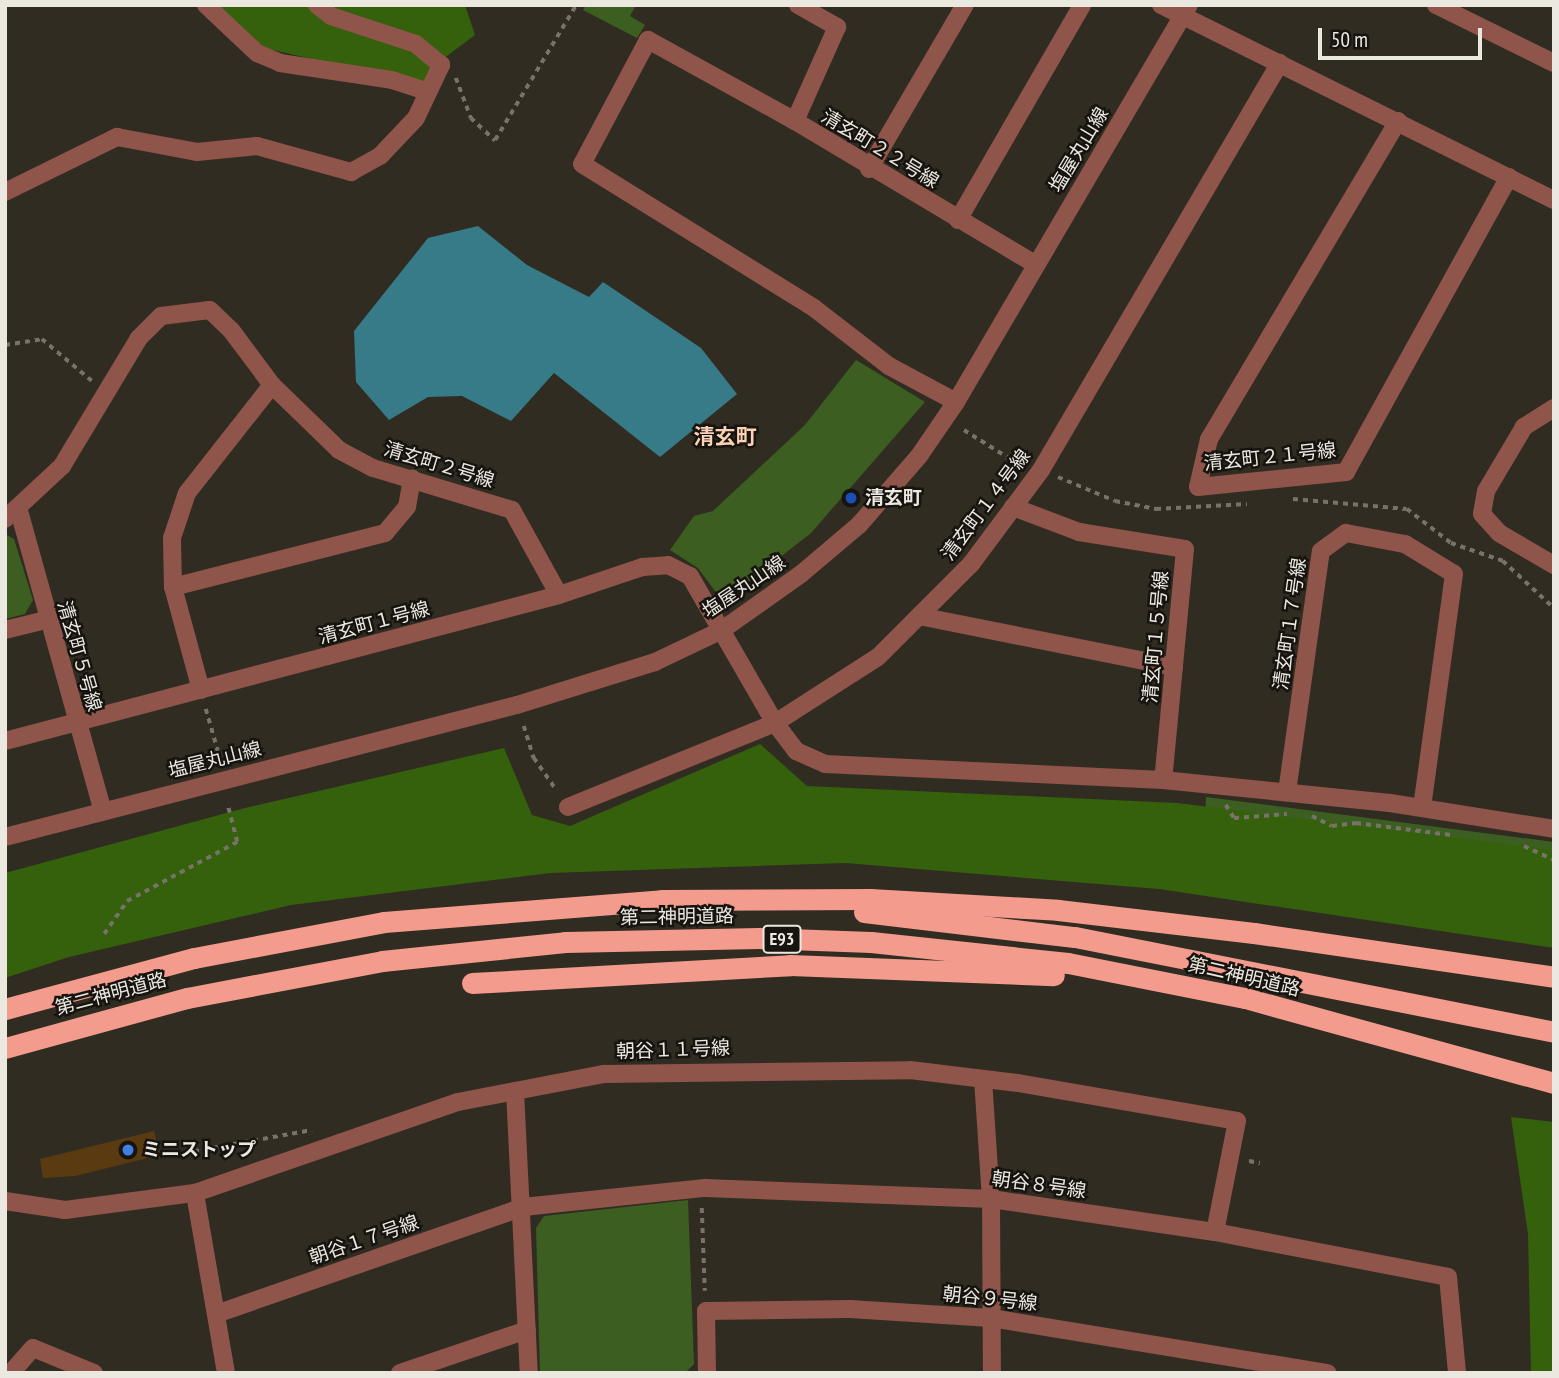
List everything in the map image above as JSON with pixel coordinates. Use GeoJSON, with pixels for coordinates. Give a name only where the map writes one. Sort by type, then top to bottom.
{"type":"FeatureCollection","features":[{"type":"Feature","properties":{"kind":"highway","name":"第二神明道路"},"geometry":{"type":"LineString","coordinates":[[5,1009],[194,958],[384,922],[663,900],[870,899],[1058,910],[1254,933],[1554,977]]}},
{"type":"Feature","properties":{"kind":"highway","name":"第二神明道路"},"geometry":{"type":"LineString","coordinates":[[663,900],[873,913],[1075,937],[1554,1032]]}},
{"type":"Feature","properties":{"kind":"highway","name":"第二神明道路"},"geometry":{"type":"LineString","coordinates":[[5,1048],[173,1001],[290,977],[446,953],[565,942],[745,938],[871,942],[1068,963],[1171,983],[1451,1052],[1554,1083]]}},
{"type":"Feature","properties":{"kind":"highway"},"geometry":{"type":"LineString","coordinates":[[472,983],[790,965],[925,967],[1171,983]]}},
{"type":"Feature","properties":{"kind":"street"},"geometry":{"type":"LineString","coordinates":[[206,5],[257,52],[280,62],[392,80],[428,92]]}},
{"type":"Feature","properties":{"kind":"street"},"geometry":{"type":"LineString","coordinates":[[5,192],[117,137],[197,152],[257,146],[351,172],[380,156],[416,118],[441,65],[416,44],[331,16],[317,5]]}},
{"type":"Feature","properties":{"kind":"street","name":"清玄町２２号線"},"geometry":{"type":"LineString","coordinates":[[799,5],[837,27],[795,121],[869,169],[1035,264]]}},
{"type":"Feature","properties":{"kind":"street"},"geometry":{"type":"LineString","coordinates":[[869,169],[965,5]]}},
{"type":"Feature","properties":{"kind":"street"},"geometry":{"type":"LineString","coordinates":[[958,220],[1082,5]]}},
{"type":"Feature","properties":{"kind":"street"},"geometry":{"type":"LineString","coordinates":[[1161,5],[1186,12],[1280,64],[1554,200]]}},
{"type":"Feature","properties":{"kind":"street"},"geometry":{"type":"LineString","coordinates":[[1436,5],[1554,63]]}},
{"type":"Feature","properties":{"kind":"street","name":"塩屋丸山線"},"geometry":{"type":"LineString","coordinates":[[5,837],[517,705],[654,662],[722,630],[801,574],[859,524],[898,482],[956,402],[1186,12]]}},
{"type":"Feature","properties":{"kind":"street"},"geometry":{"type":"LineString","coordinates":[[795,121],[648,40],[582,164],[814,308],[889,366],[956,402]]}},
{"type":"Feature","properties":{"kind":"street","name":"清玄町１４号線"},"geometry":{"type":"LineString","coordinates":[[568,807],[775,723],[878,657],[971,564],[1038,473],[1280,64]]}},
{"type":"Feature","properties":{"kind":"street","name":"清玄町２１号線"},"geometry":{"type":"LineString","coordinates":[[1398,121],[1209,439],[1198,487],[1346,472],[1509,177]]}},
{"type":"Feature","properties":{"kind":"street","name":"清玄町２号線"},"geometry":{"type":"LineString","coordinates":[[12,515],[62,466],[139,338],[160,316],[210,310],[232,330],[272,385],[339,450],[373,468],[512,510],[559,595]]}},
{"type":"Feature","properties":{"kind":"street"},"geometry":{"type":"LineString","coordinates":[[201,690],[173,587],[172,538],[187,493],[272,385]]}},
{"type":"Feature","properties":{"kind":"street"},"geometry":{"type":"LineString","coordinates":[[1554,408],[1524,427],[1486,491],[1482,514],[1499,533],[1554,565]]}},
{"type":"Feature","properties":{"kind":"street"},"geometry":{"type":"LineString","coordinates":[[173,587],[385,533],[407,508],[412,478]]}},
{"type":"Feature","properties":{"kind":"street","name":"清玄町１５号線"},"geometry":{"type":"LineString","coordinates":[[1013,507],[1079,532],[1185,549],[1163,780]]}},
{"type":"Feature","properties":{"kind":"street","name":"清玄町５号線"},"geometry":{"type":"LineString","coordinates":[[12,515],[103,811]]}},
{"type":"Feature","properties":{"kind":"street","name":"清玄町１７号線"},"geometry":{"type":"LineString","coordinates":[[1287,792],[1321,551],[1346,533],[1405,544],[1454,574],[1422,808]]}},
{"type":"Feature","properties":{"kind":"street","name":"清玄町１号線"},"geometry":{"type":"LineString","coordinates":[[5,741],[559,595],[642,567],[668,565],[690,576],[775,723],[796,751],[825,764],[1163,780],[1287,792],[1553,826]]}},
{"type":"Feature","properties":{"kind":"street"},"geometry":{"type":"LineString","coordinates":[[919,616],[1174,667]]}},
{"type":"Feature","properties":{"kind":"street"},"geometry":{"type":"LineString","coordinates":[[5,630],[46,620]]}},
{"type":"Feature","properties":{"kind":"street","name":"朝谷１１号線"},"geometry":{"type":"LineString","coordinates":[[5,1201],[65,1210],[195,1193],[458,1101],[604,1074],[702,1070],[909,1070],[983,1079],[1237,1121],[1215,1232]]}},
{"type":"Feature","properties":{"kind":"street"},"geometry":{"type":"LineString","coordinates":[[983,1079],[991,1199],[992,1373]]}},
{"type":"Feature","properties":{"kind":"street"},"geometry":{"type":"LineString","coordinates":[[515,1091],[523,1206],[529,1373]]}},
{"type":"Feature","properties":{"kind":"street","name":"朝谷８号線"},"geometry":{"type":"LineString","coordinates":[[523,1206],[701,1188],[991,1199],[1215,1232],[1448,1276],[1457,1373]]}},
{"type":"Feature","properties":{"kind":"street"},"geometry":{"type":"LineString","coordinates":[[195,1193],[219,1313],[226,1373]]}},
{"type":"Feature","properties":{"kind":"street","name":"朝谷１７号線"},"geometry":{"type":"LineString","coordinates":[[219,1313],[523,1206]]}},
{"type":"Feature","properties":{"kind":"street","name":"朝谷９号線"},"geometry":{"type":"LineString","coordinates":[[706,1311],[850,1309],[991,1318],[1328,1373]]}},
{"type":"Feature","properties":{"kind":"street"},"geometry":{"type":"LineString","coordinates":[[706,1311],[707,1373]]}},
{"type":"Feature","properties":{"kind":"street"},"geometry":{"type":"LineString","coordinates":[[400,1373],[453,1364],[527,1330]]}},
{"type":"Feature","properties":{"kind":"street"},"geometry":{"type":"LineString","coordinates":[[11,1373],[33,1348],[94,1373]]}},
{"type":"Feature","properties":{"kind":"path"},"geometry":{"type":"LineString","coordinates":[[441,65],[455,76],[471,118],[495,140],[576,5]]}},
{"type":"Feature","properties":{"kind":"path"},"geometry":{"type":"LineString","coordinates":[[5,345],[42,339],[107,394]]}},
{"type":"Feature","properties":{"kind":"path"},"geometry":{"type":"LineString","coordinates":[[964,430],[1038,473],[1115,501],[1156,509],[1208,509],[1256,502]]}},
{"type":"Feature","properties":{"kind":"path"},"geometry":{"type":"LineString","coordinates":[[1286,499],[1407,509],[1451,543],[1503,561],[1554,608]]}},
{"type":"Feature","properties":{"kind":"path"},"geometry":{"type":"LineString","coordinates":[[201,690],[220,758]]}},
{"type":"Feature","properties":{"kind":"path"},"geometry":{"type":"LineString","coordinates":[[524,726],[534,758],[568,807]]}},
{"type":"Feature","properties":{"kind":"path"},"geometry":{"type":"LineString","coordinates":[[1213,785],[1234,818],[1293,814]]}},
{"type":"Feature","properties":{"kind":"path"},"geometry":{"type":"LineString","coordinates":[[104,934],[127,901],[237,842],[227,803]]}},
{"type":"Feature","properties":{"kind":"path"},"geometry":{"type":"LineString","coordinates":[[1305,813],[1332,826],[1356,823],[1465,836]]}},
{"type":"Feature","properties":{"kind":"path"},"geometry":{"type":"LineString","coordinates":[[1516,842],[1554,860]]}},
{"type":"Feature","properties":{"kind":"path"},"geometry":{"type":"LineString","coordinates":[[184,1153],[332,1126],[340,1144]]}},
{"type":"Feature","properties":{"kind":"path"},"geometry":{"type":"LineString","coordinates":[[701,1188],[706,1311]]}},
{"type":"Feature","properties":{"kind":"green space"},"geometry":{"type":"Polygon","coordinates":[[[218,5],[465,5],[475,35],[435,65],[427,85],[264,48],[218,5]]]}},
{"type":"Feature","properties":{"kind":"green space"},"geometry":{"type":"Polygon","coordinates":[[[586,5],[636,5],[630,16],[645,25],[637,38],[583,10],[586,5]]]}},
{"type":"Feature","properties":{"kind":"green space"},"geometry":{"type":"Polygon","coordinates":[[[856,360],[925,402],[811,533],[733,594],[715,591],[698,568],[670,550],[694,516],[713,511],[805,425],[856,360]]]}},
{"type":"Feature","properties":{"kind":"green space"},"geometry":{"type":"Polygon","coordinates":[[[5,534],[14,539],[33,600],[25,614],[5,619],[5,534]]]}},
{"type":"Feature","properties":{"kind":"green space"},"geometry":{"type":"Polygon","coordinates":[[[760,744],[807,786],[1177,803],[1554,850],[1554,948],[1159,889],[845,863],[550,873],[291,905],[69,957],[5,978],[5,873],[245,808],[504,748],[532,815],[570,826],[760,744]]]}},
{"type":"Feature","properties":{"kind":"green space"},"geometry":{"type":"Polygon","coordinates":[[[1206,797],[1554,842],[1554,883],[1205,820],[1206,797]]]}},
{"type":"Feature","properties":{"kind":"green space"},"geometry":{"type":"Polygon","coordinates":[[[1511,1117],[1554,1122],[1554,1373],[1531,1373],[1528,1234],[1511,1117]]]}},
{"type":"Feature","properties":{"kind":"green space"},"geometry":{"type":"Polygon","coordinates":[[[688,1200],[694,1364],[685,1373],[540,1373],[536,1228],[544,1216],[688,1200]]]}},
{"type":"Feature","properties":{"kind":"water"},"geometry":{"type":"Polygon","coordinates":[[[478,226],[527,265],[589,297],[603,282],[701,348],[737,394],[660,457],[554,373],[511,421],[462,396],[428,397],[389,420],[356,382],[354,331],[428,238],[478,226]]]}},
{"type":"Feature","properties":{"kind":"building"},"geometry":{"type":"Polygon","coordinates":[[[154,1131],[160,1155],[75,1176],[43,1178],[40,1159],[154,1131]]]}},
{"type":"Feature","properties":{"kind":"place","name":"清玄町"},"geometry":{"type":"Point","coordinates":[851,498]}},
{"type":"Feature","properties":{"kind":"place","name":"ミニストップ"},"geometry":{"type":"Point","coordinates":[128,1150]}},
{"type":"Feature","properties":{"kind":"district","name":"清玄町"},"geometry":{"type":"Point","coordinates":[725,437]}}]}
